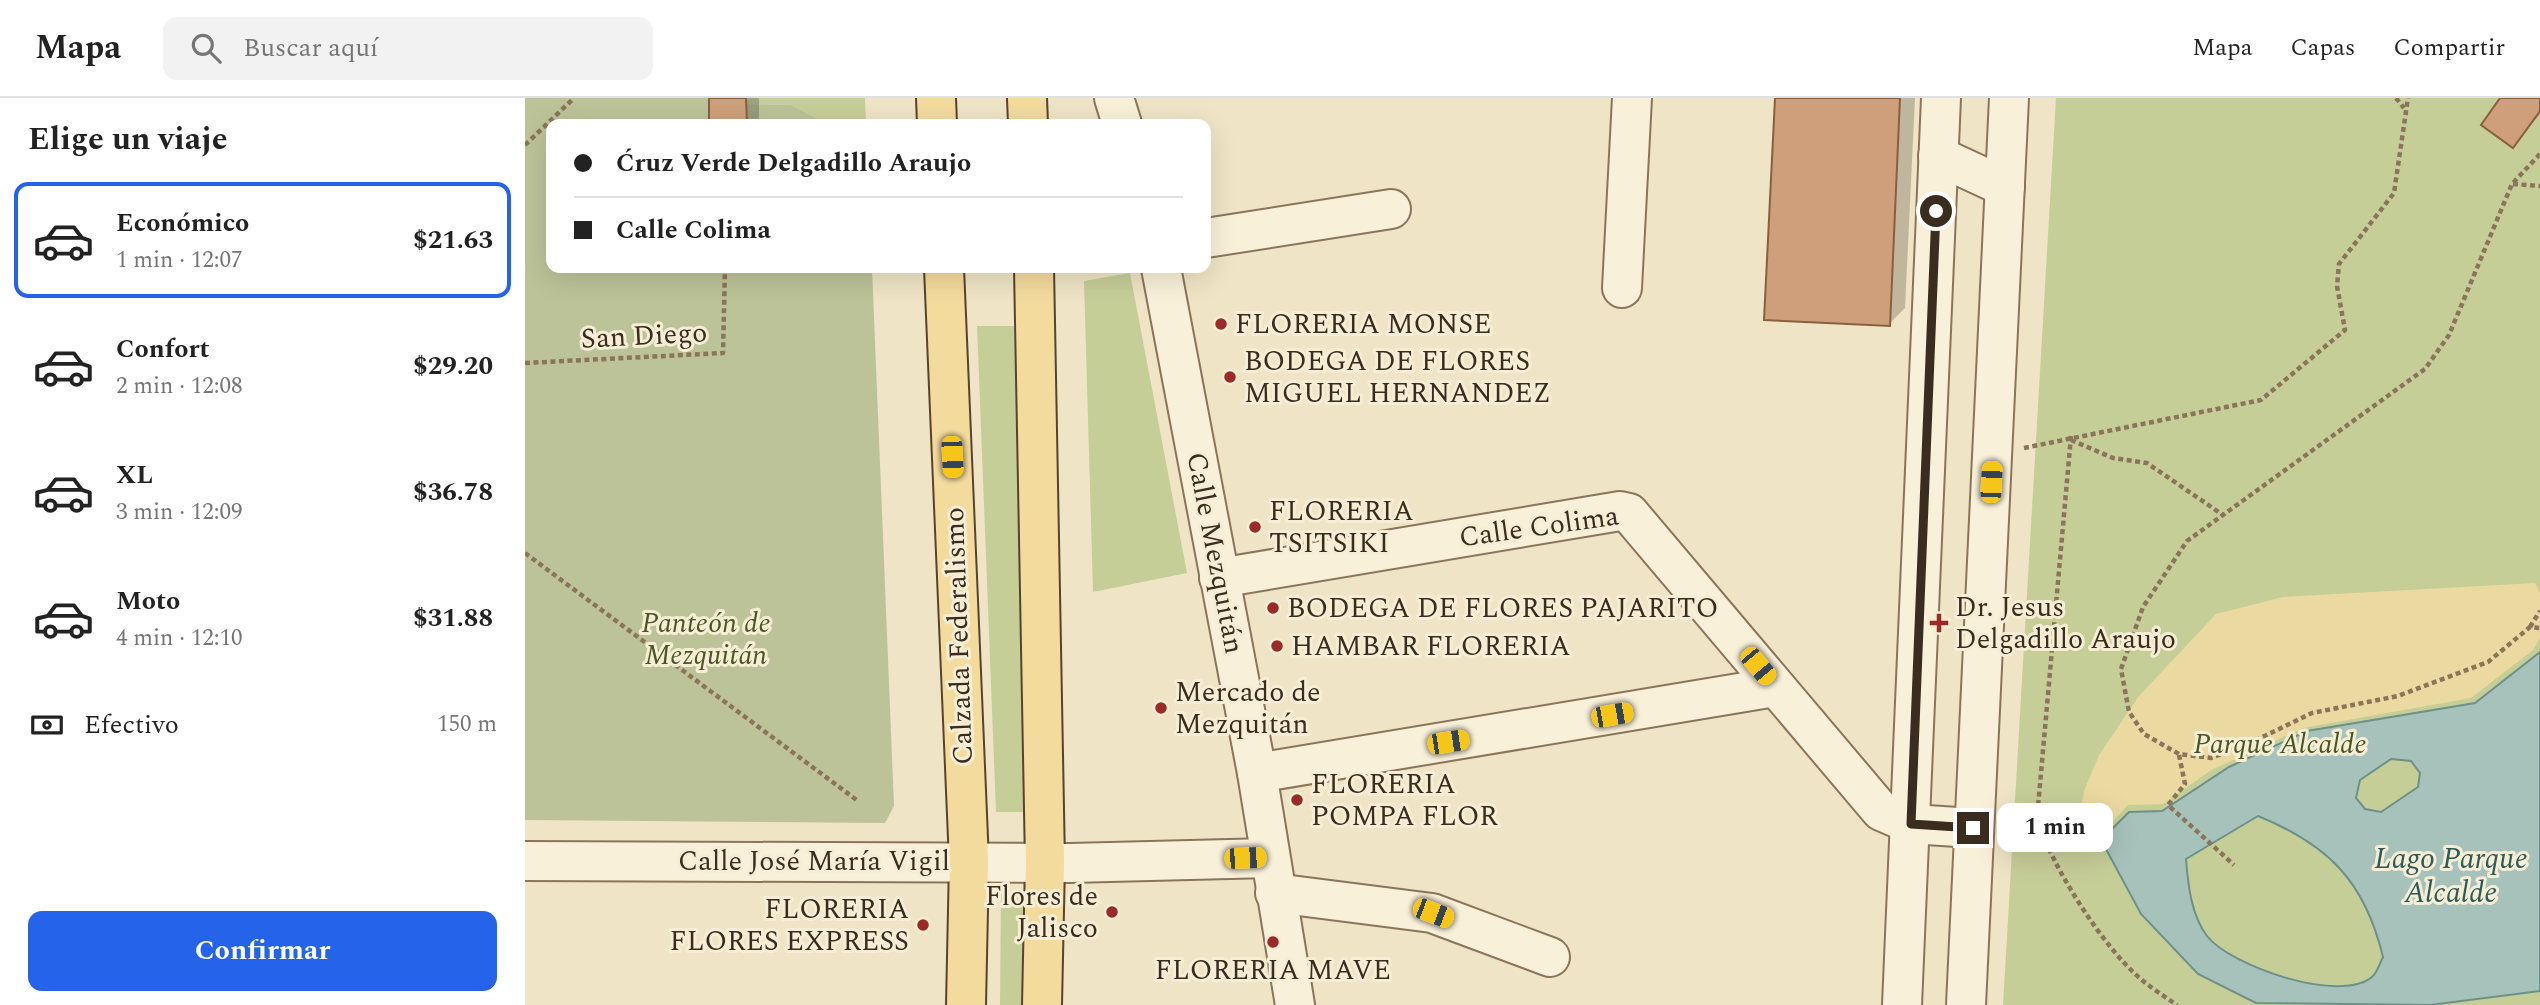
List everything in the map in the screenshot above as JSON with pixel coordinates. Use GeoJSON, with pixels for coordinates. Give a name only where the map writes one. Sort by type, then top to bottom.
{"type":"FeatureCollection","features":[{"type":"Feature","properties":{"kind":"main road"},"geometry":{"type":"LineString","coordinates":[[936,98],[937,119]]}},
{"type":"Feature","properties":{"kind":"main road"},"geometry":{"type":"LineString","coordinates":[[1027,98],[1028,119]]}},
{"type":"Feature","properties":{"kind":"main road","name":"Calzada Federalismo"},"geometry":{"type":"LineString","coordinates":[[944,273],[969,862],[966,1005]]}},
{"type":"Feature","properties":{"kind":"main road"},"geometry":{"type":"LineString","coordinates":[[1034,273],[1045,863],[1042,1005]]}},
{"type":"Feature","properties":{"kind":"street"},"geometry":{"type":"LineString","coordinates":[[1114,98],[1120,119]]}},
{"type":"Feature","properties":{"kind":"street"},"geometry":{"type":"LineString","coordinates":[[1622,288],[1632,98]]}},
{"type":"Feature","properties":{"kind":"street"},"geometry":{"type":"LineString","coordinates":[[1902,1005],[1941,98]]}},
{"type":"Feature","properties":{"kind":"street"},"geometry":{"type":"LineString","coordinates":[[1966,1005],[2009,98]]}},
{"type":"Feature","properties":{"kind":"street"},"geometry":{"type":"LineString","coordinates":[[1938,156],[2005,187]]}},
{"type":"Feature","properties":{"kind":"street"},"geometry":{"type":"LineString","coordinates":[[1211,237],[1391,209]]}},
{"type":"Feature","properties":{"kind":"street","name":"Calle Mezquitán"},"geometry":{"type":"LineString","coordinates":[[1162,273],[1257,773],[1295,1005]]}},
{"type":"Feature","properties":{"kind":"street","name":"Calle Colima"},"geometry":{"type":"LineString","coordinates":[[1219,578],[1621,511],[1629,513],[1881,811],[1911,824],[1973,828]]}},
{"type":"Feature","properties":{"kind":"street"},"geometry":{"type":"LineString","coordinates":[[1257,773],[1775,687]]}},
{"type":"Feature","properties":{"kind":"street","name":"Calle José María Vigil"},"geometry":{"type":"LineString","coordinates":[[525,861],[1045,863],[1273,875],[1433,913],[1550,957]]}},
{"type":"Feature","properties":{"kind":"path"},"geometry":{"type":"LineString","coordinates":[[552,119],[574,98]]}},
{"type":"Feature","properties":{"kind":"path"},"geometry":{"type":"LineString","coordinates":[[2396,98],[2405,108]]}},
{"type":"Feature","properties":{"kind":"path"},"geometry":{"type":"LineString","coordinates":[[1993,456],[2261,400],[2345,330],[2337,286],[2339,264],[2394,193],[2408,98]]}},
{"type":"Feature","properties":{"kind":"path"},"geometry":{"type":"LineString","coordinates":[[525,145],[546,125]]}},
{"type":"Feature","properties":{"kind":"path"},"geometry":{"type":"LineString","coordinates":[[2540,154],[2512,184],[2455,323],[2425,369],[2187,541],[2143,607],[2121,669],[2129,712],[2144,734],[2179,754],[2211,758],[2246,745],[2312,713],[2398,696],[2488,662],[2530,627],[2540,611]]}},
{"type":"Feature","properties":{"kind":"path"},"geometry":{"type":"LineString","coordinates":[[2512,184],[2540,186]]}},
{"type":"Feature","properties":{"kind":"path","name":"San Diego"},"geometry":{"type":"LineString","coordinates":[[525,363],[723,353],[725,273]]}},
{"type":"Feature","properties":{"kind":"path"},"geometry":{"type":"LineString","coordinates":[[2071,438],[2113,458],[2147,463],[2223,515]]}},
{"type":"Feature","properties":{"kind":"path"},"geometry":{"type":"LineString","coordinates":[[2071,438],[2037,818],[2044,844],[2089,919],[2140,978],[2177,1005]]}},
{"type":"Feature","properties":{"kind":"path"},"geometry":{"type":"LineString","coordinates":[[525,553],[858,801]]}},
{"type":"Feature","properties":{"kind":"path"},"geometry":{"type":"LineString","coordinates":[[2530,627],[2540,628]]}},
{"type":"Feature","properties":{"kind":"path"},"geometry":{"type":"LineString","coordinates":[[2179,754],[2185,784],[2168,805],[2234,865]]}},
{"type":"Feature","properties":{"kind":"green space","name":"Panteón de Mezquitán"},"geometry":{"type":"Polygon","coordinates":[[[525,98],[746,98],[747,104],[791,105],[818,119],[546,119],[546,273],[872,273],[894,806],[885,823],[525,820],[525,98]]]}},
{"type":"Feature","properties":{"kind":"green space"},"geometry":{"type":"Polygon","coordinates":[[[746,98],[865,98],[866,119],[818,119],[791,105],[747,104],[746,98]]]}},
{"type":"Feature","properties":{"kind":"green space","name":"Parque Alcalde"},"geometry":{"type":"Polygon","coordinates":[[[2056,98],[2540,98],[2540,1005],[2003,1005],[2056,98]]]}},
{"type":"Feature","properties":{"kind":"green space"},"geometry":{"type":"Polygon","coordinates":[[[1130,273],[1187,573],[1093,592],[1084,281],[1130,273]]]}},
{"type":"Feature","properties":{"kind":"green space"},"geometry":{"type":"Polygon","coordinates":[[[977,326],[1014,326],[1036,812],[996,812],[977,326]]]}},
{"type":"Feature","properties":{"kind":"green space"},"geometry":{"type":"Polygon","coordinates":[[[1001,893],[1036,894],[1035,1005],[1000,1005],[1001,893]]]}},
{"type":"Feature","properties":{"kind":"sand"},"geometry":{"type":"Polygon","coordinates":[[[2535,583],[2540,593],[2540,638],[2533,650],[2471,698],[2303,728],[2211,770],[2163,804],[2128,805],[2085,851],[2078,828],[2084,791],[2099,755],[2139,696],[2216,614],[2283,597],[2535,583]]]}},
{"type":"Feature","properties":{"kind":"water","name":"Lago Parque Alcalde"},"geometry":{"type":"Polygon","coordinates":[[[2540,652],[2540,991],[2430,1005],[2256,1003],[2198,974],[2141,914],[2101,840],[2129,812],[2162,811],[2229,767],[2307,731],[2475,703],[2540,652]],[[2391,759],[2360,780],[2356,798],[2365,809],[2381,812],[2418,787],[2420,773],[2411,761],[2391,759]],[[2258,816],[2186,859],[2194,909],[2207,936],[2219,948],[2238,959],[2287,978],[2337,986],[2358,984],[2373,976],[2383,957],[2366,907],[2354,887],[2324,854],[2283,827],[2258,816]]]}},
{"type":"Feature","properties":{"kind":"building"},"geometry":{"type":"Polygon","coordinates":[[[709,98],[746,98],[747,119],[709,119],[709,98]]]}},
{"type":"Feature","properties":{"kind":"building"},"geometry":{"type":"Polygon","coordinates":[[[1775,98],[1900,98],[1890,326],[1764,320],[1775,98]]]}},
{"type":"Feature","properties":{"kind":"building"},"geometry":{"type":"Polygon","coordinates":[[[2500,98],[2540,98],[2540,111],[2513,148],[2481,125],[2500,98]]]}},
{"type":"Feature","properties":{"kind":"place","name":"FLORERIA MONSE"},"geometry":{"type":"Point","coordinates":[1221,324]}},
{"type":"Feature","properties":{"kind":"place","name":"BODEGA DE FLORES MIGUEL HERNANDEZ"},"geometry":{"type":"Point","coordinates":[1230,377]}},
{"type":"Feature","properties":{"kind":"place","name":"FLORERIA TSITSIKI"},"geometry":{"type":"Point","coordinates":[1255,527]}},
{"type":"Feature","properties":{"kind":"place","name":"BODEGA DE FLORES PAJARITO"},"geometry":{"type":"Point","coordinates":[1273,608]}},
{"type":"Feature","properties":{"kind":"place","name":"Dr. Jesus Delgadillo Araujo"},"geometry":{"type":"Point","coordinates":[1939,623]}},
{"type":"Feature","properties":{"kind":"place","name":"HAMBAR FLORERIA"},"geometry":{"type":"Point","coordinates":[1277,646]}},
{"type":"Feature","properties":{"kind":"place","name":"Mercado de Mezquitán"},"geometry":{"type":"Point","coordinates":[1161,708]}},
{"type":"Feature","properties":{"kind":"place","name":"FLORERIA POMPA FLOR"},"geometry":{"type":"Point","coordinates":[1297,800]}},
{"type":"Feature","properties":{"kind":"place","name":"Flores de Jalisco"},"geometry":{"type":"Point","coordinates":[1112,912]}},
{"type":"Feature","properties":{"kind":"place","name":"FLORERIA FLORES EXPRESS"},"geometry":{"type":"Point","coordinates":[923,925]}},
{"type":"Feature","properties":{"kind":"place","name":"FLORERIA MAVE"},"geometry":{"type":"Point","coordinates":[1273,942]}},
{"type":"Feature","properties":{"kind":"route"},"geometry":{"type":"LineString","coordinates":[[1936,211],[1911,824],[1973,828]]}}]}
